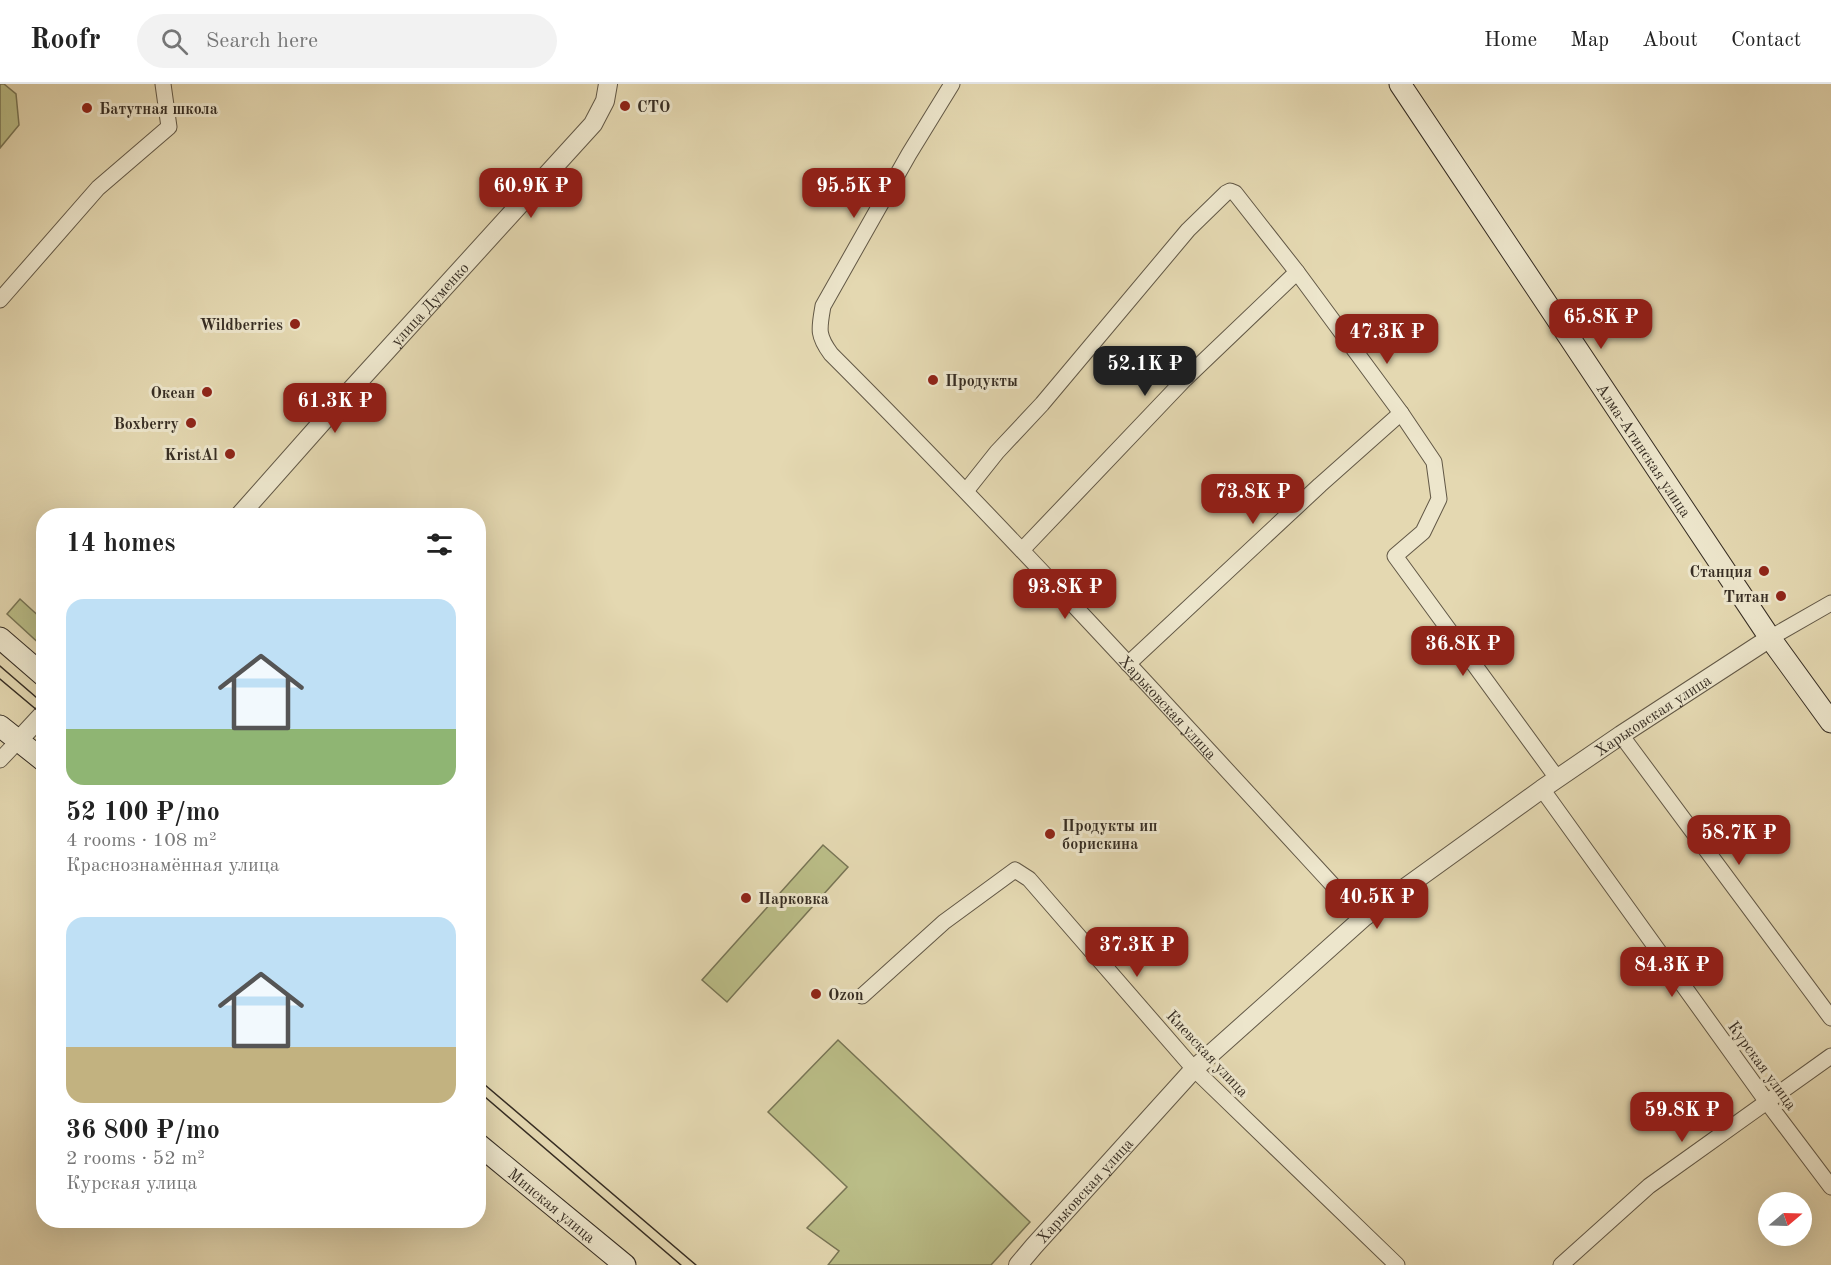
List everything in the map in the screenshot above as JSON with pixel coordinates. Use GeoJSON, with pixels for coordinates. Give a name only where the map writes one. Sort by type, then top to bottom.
{"type":"FeatureCollection","features":[{"type":"Feature","properties":{"kind":"main road","name":"Алма-Атинская улица"},"geometry":{"type":"LineString","coordinates":[[1400,84],[1770,638],[1831,722]]}},
{"type":"Feature","properties":{"kind":"main road"},"geometry":{"type":"LineString","coordinates":[[0,638],[36,669]]}},
{"type":"Feature","properties":{"kind":"main road"},"geometry":{"type":"LineString","coordinates":[[0,726],[36,755]]}},
{"type":"Feature","properties":{"kind":"main road","name":"Минская улица"},"geometry":{"type":"LineString","coordinates":[[486,1151],[625,1265]]}},
{"type":"Feature","properties":{"kind":"street"},"geometry":{"type":"LineString","coordinates":[[0,300],[98,188],[169,127],[163,84]]}},
{"type":"Feature","properties":{"kind":"street","name":"улица Думенко"},"geometry":{"type":"LineString","coordinates":[[246,508],[593,124],[605,101],[608,84]]}},
{"type":"Feature","properties":{"kind":"street","name":"Харьковская улица"},"geometry":{"type":"LineString","coordinates":[[952,84],[909,154],[823,306],[820,325],[822,341],[831,354],[1022,550],[1363,918]]}},
{"type":"Feature","properties":{"kind":"street"},"geometry":{"type":"LineString","coordinates":[[966,491],[1188,231],[1226,193],[1230,191],[1236,193],[1401,413],[1128,664]]}},
{"type":"Feature","properties":{"kind":"street"},"geometry":{"type":"LineString","coordinates":[[1022,550],[1185,379],[1297,272]]}},
{"type":"Feature","properties":{"kind":"street","name":"Курская улица"},"geometry":{"type":"LineString","coordinates":[[1401,413],[1434,462],[1439,499],[1423,532],[1395,556],[1767,1102],[1831,1187]]}},
{"type":"Feature","properties":{"kind":"street","name":"Харьковская улица"},"geometry":{"type":"LineString","coordinates":[[1018,1265],[1194,1069],[1363,918],[1550,783],[1621,735],[1770,638],[1831,603]]}},
{"type":"Feature","properties":{"kind":"street"},"geometry":{"type":"LineString","coordinates":[[0,760],[36,722]]}},
{"type":"Feature","properties":{"kind":"street"},"geometry":{"type":"LineString","coordinates":[[1621,735],[1831,1018]]}},
{"type":"Feature","properties":{"kind":"street","name":"Киевская улица"},"geometry":{"type":"LineString","coordinates":[[862,996],[944,922],[1015,870],[1029,879],[1194,1069],[1397,1265]]}},
{"type":"Feature","properties":{"kind":"street"},"geometry":{"type":"LineString","coordinates":[[1561,1265],[1649,1186],[1831,1056]]}},
{"type":"Feature","properties":{"kind":"green space"},"geometry":{"type":"Polygon","coordinates":[[[0,84],[4,84],[16,94],[19,125],[0,148],[0,84]]]}},
{"type":"Feature","properties":{"kind":"green space"},"geometry":{"type":"Polygon","coordinates":[[[20,599],[36,614],[36,641],[7,614],[20,599]]]}},
{"type":"Feature","properties":{"kind":"green space"},"geometry":{"type":"Polygon","coordinates":[[[823,845],[848,867],[727,1002],[702,980],[823,845]]]}},
{"type":"Feature","properties":{"kind":"green space"},"geometry":{"type":"Polygon","coordinates":[[[838,1040],[1030,1222],[991,1265],[828,1265],[839,1251],[807,1228],[847,1187],[768,1112],[838,1040]]]}},
{"type":"Feature","properties":{"kind":"tram line"},"geometry":{"type":"LineString","coordinates":[[0,666],[36,697]]}},
{"type":"Feature","properties":{"kind":"tram line"},"geometry":{"type":"LineString","coordinates":[[0,679],[36,709]]}},
{"type":"Feature","properties":{"kind":"tram line"},"geometry":{"type":"LineString","coordinates":[[486,1086],[696,1265]]}},
{"type":"Feature","properties":{"kind":"tram line"},"geometry":{"type":"LineString","coordinates":[[486,1098],[681,1265]]}},
{"type":"Feature","properties":{"kind":"place","name":"СТО"},"geometry":{"type":"Point","coordinates":[625,106]}},
{"type":"Feature","properties":{"kind":"place","name":"Батутная школа"},"geometry":{"type":"Point","coordinates":[87,108]}},
{"type":"Feature","properties":{"kind":"place","name":"Wildberries"},"geometry":{"type":"Point","coordinates":[295,324]}},
{"type":"Feature","properties":{"kind":"place","name":"Продукты"},"geometry":{"type":"Point","coordinates":[933,380]}},
{"type":"Feature","properties":{"kind":"place","name":"Океан"},"geometry":{"type":"Point","coordinates":[207,392]}},
{"type":"Feature","properties":{"kind":"place","name":"Boxberry"},"geometry":{"type":"Point","coordinates":[191,423]}},
{"type":"Feature","properties":{"kind":"place","name":"KristAl"},"geometry":{"type":"Point","coordinates":[230,454]}},
{"type":"Feature","properties":{"kind":"place","name":"Станция"},"geometry":{"type":"Point","coordinates":[1764,571]}},
{"type":"Feature","properties":{"kind":"place","name":"Титан"},"geometry":{"type":"Point","coordinates":[1781,596]}},
{"type":"Feature","properties":{"kind":"place","name":"Продукты ип борискина"},"geometry":{"type":"Point","coordinates":[1050,834]}},
{"type":"Feature","properties":{"kind":"place","name":"Парковка"},"geometry":{"type":"Point","coordinates":[746,898]}},
{"type":"Feature","properties":{"kind":"place","name":"Ozon"},"geometry":{"type":"Point","coordinates":[816,994]}}]}
